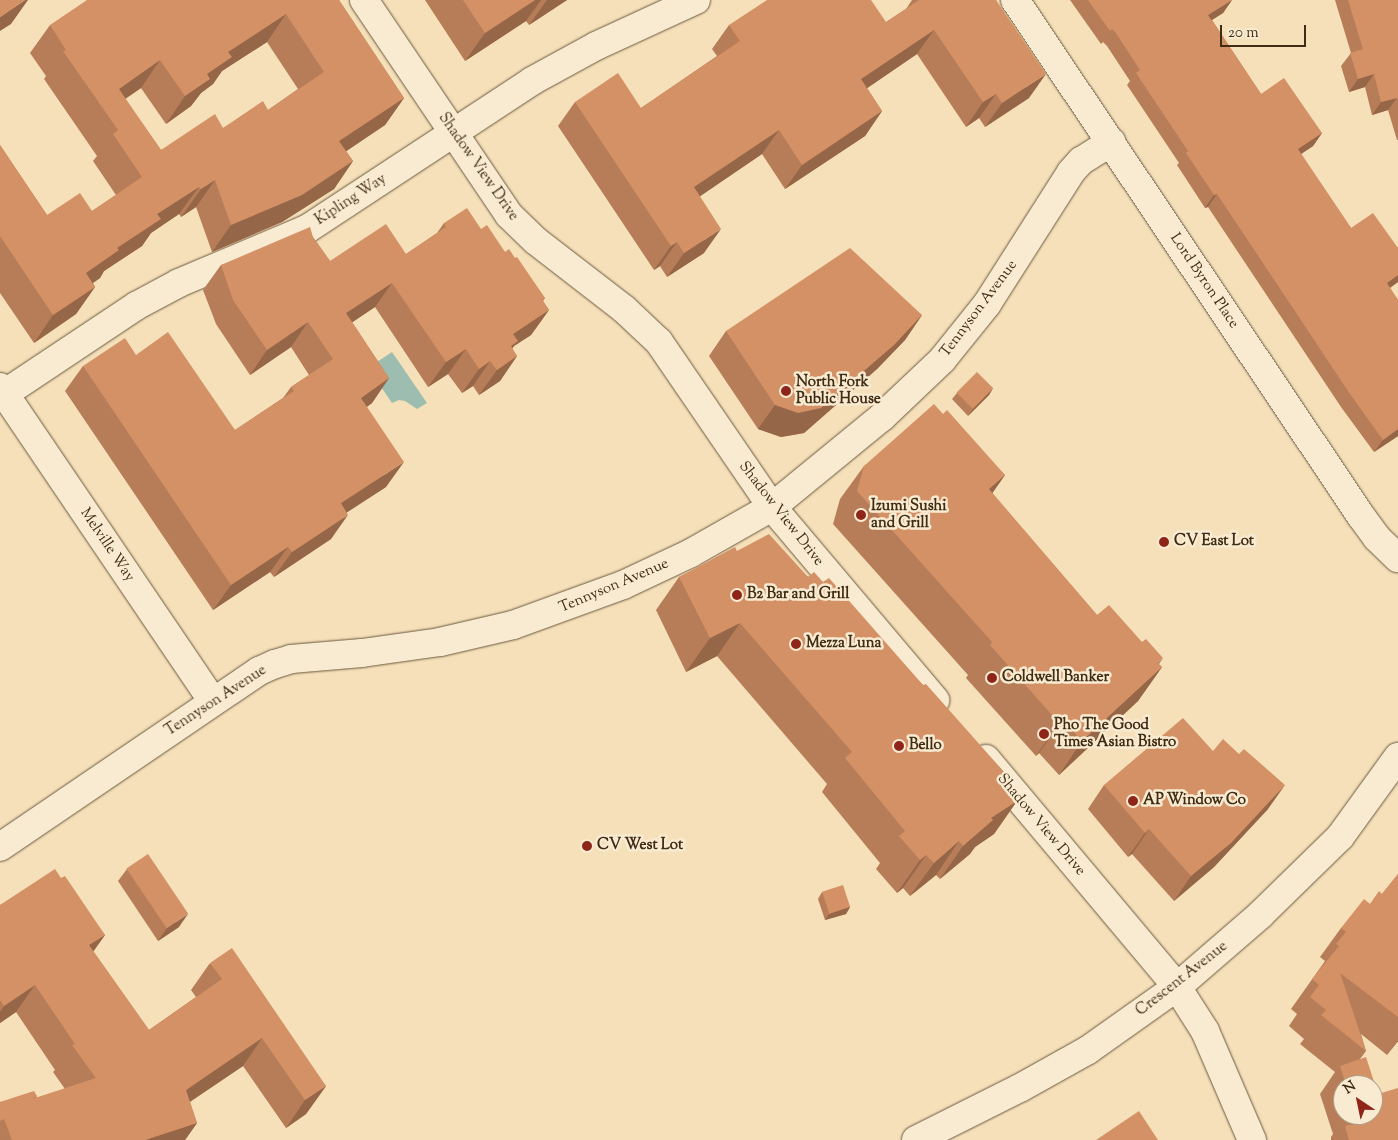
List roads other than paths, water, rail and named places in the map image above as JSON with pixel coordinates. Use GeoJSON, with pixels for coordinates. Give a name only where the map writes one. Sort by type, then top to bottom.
{"type":"FeatureCollection","features":[{"type":"Feature","properties":{"kind":"street","name":"Shadow View Drive"},"geometry":{"type":"LineString","coordinates":[[364,0],[498,200],[520,228],[624,309],[660,342],[772,507],[953,721]]}},
{"type":"Feature","properties":{"kind":"street","name":"Kipling Way"},"geometry":{"type":"LineString","coordinates":[[2,390],[146,300],[307,229],[453,132],[564,62],[696,0]]}},
{"type":"Feature","properties":{"kind":"street","name":"Lord Byron Place"},"geometry":{"type":"LineString","coordinates":[[1014,0],[1361,516],[1377,538],[1398,558]]}},
{"type":"Feature","properties":{"kind":"street","name":"Tennyson Avenue"},"geometry":{"type":"LineString","coordinates":[[0,846],[259,671],[291,659],[362,653],[440,642],[513,625],[623,585],[691,553],[772,507],[882,418],[942,360],[988,304],[1071,172],[1081,161],[1110,142]]}},
{"type":"Feature","properties":{"kind":"street","name":"Melville Way"},"geometry":{"type":"LineString","coordinates":[[2,390],[213,702]]}},
{"type":"Feature","properties":{"kind":"street","name":"Shadow View Drive"},"geometry":{"type":"LineString","coordinates":[[972,744],[1178,987],[1205,1031],[1252,1140]]}},
{"type":"Feature","properties":{"kind":"street","name":"Crescent Avenue"},"geometry":{"type":"LineString","coordinates":[[916,1140],[1020,1088],[1088,1050],[1178,987],[1260,915],[1340,837],[1398,757]]}},
{"type":"Feature","properties":{"kind":"place","name":"North Fork Public House"},"geometry":{"type":"Point","coordinates":[786,391]}},
{"type":"Feature","properties":{"kind":"place","name":"Izumi Sushi and Grill"},"geometry":{"type":"Point","coordinates":[861,515]}},
{"type":"Feature","properties":{"kind":"place","name":"CV East Lot"},"geometry":{"type":"Point","coordinates":[1164,542]}},
{"type":"Feature","properties":{"kind":"place","name":"B2 Bar and Grill"},"geometry":{"type":"Point","coordinates":[737,595]}},
{"type":"Feature","properties":{"kind":"place","name":"Mezza Luna"},"geometry":{"type":"Point","coordinates":[796,644]}},
{"type":"Feature","properties":{"kind":"place","name":"Coldwell Banker"},"geometry":{"type":"Point","coordinates":[992,678]}},
{"type":"Feature","properties":{"kind":"place","name":"Pho The Good Times Asian Bistro"},"geometry":{"type":"Point","coordinates":[1044,734]}},
{"type":"Feature","properties":{"kind":"place","name":"Bello"},"geometry":{"type":"Point","coordinates":[899,746]}},
{"type":"Feature","properties":{"kind":"place","name":"AP Window Co"},"geometry":{"type":"Point","coordinates":[1133,801]}},
{"type":"Feature","properties":{"kind":"place","name":"CV West Lot"},"geometry":{"type":"Point","coordinates":[587,846]}}]}
